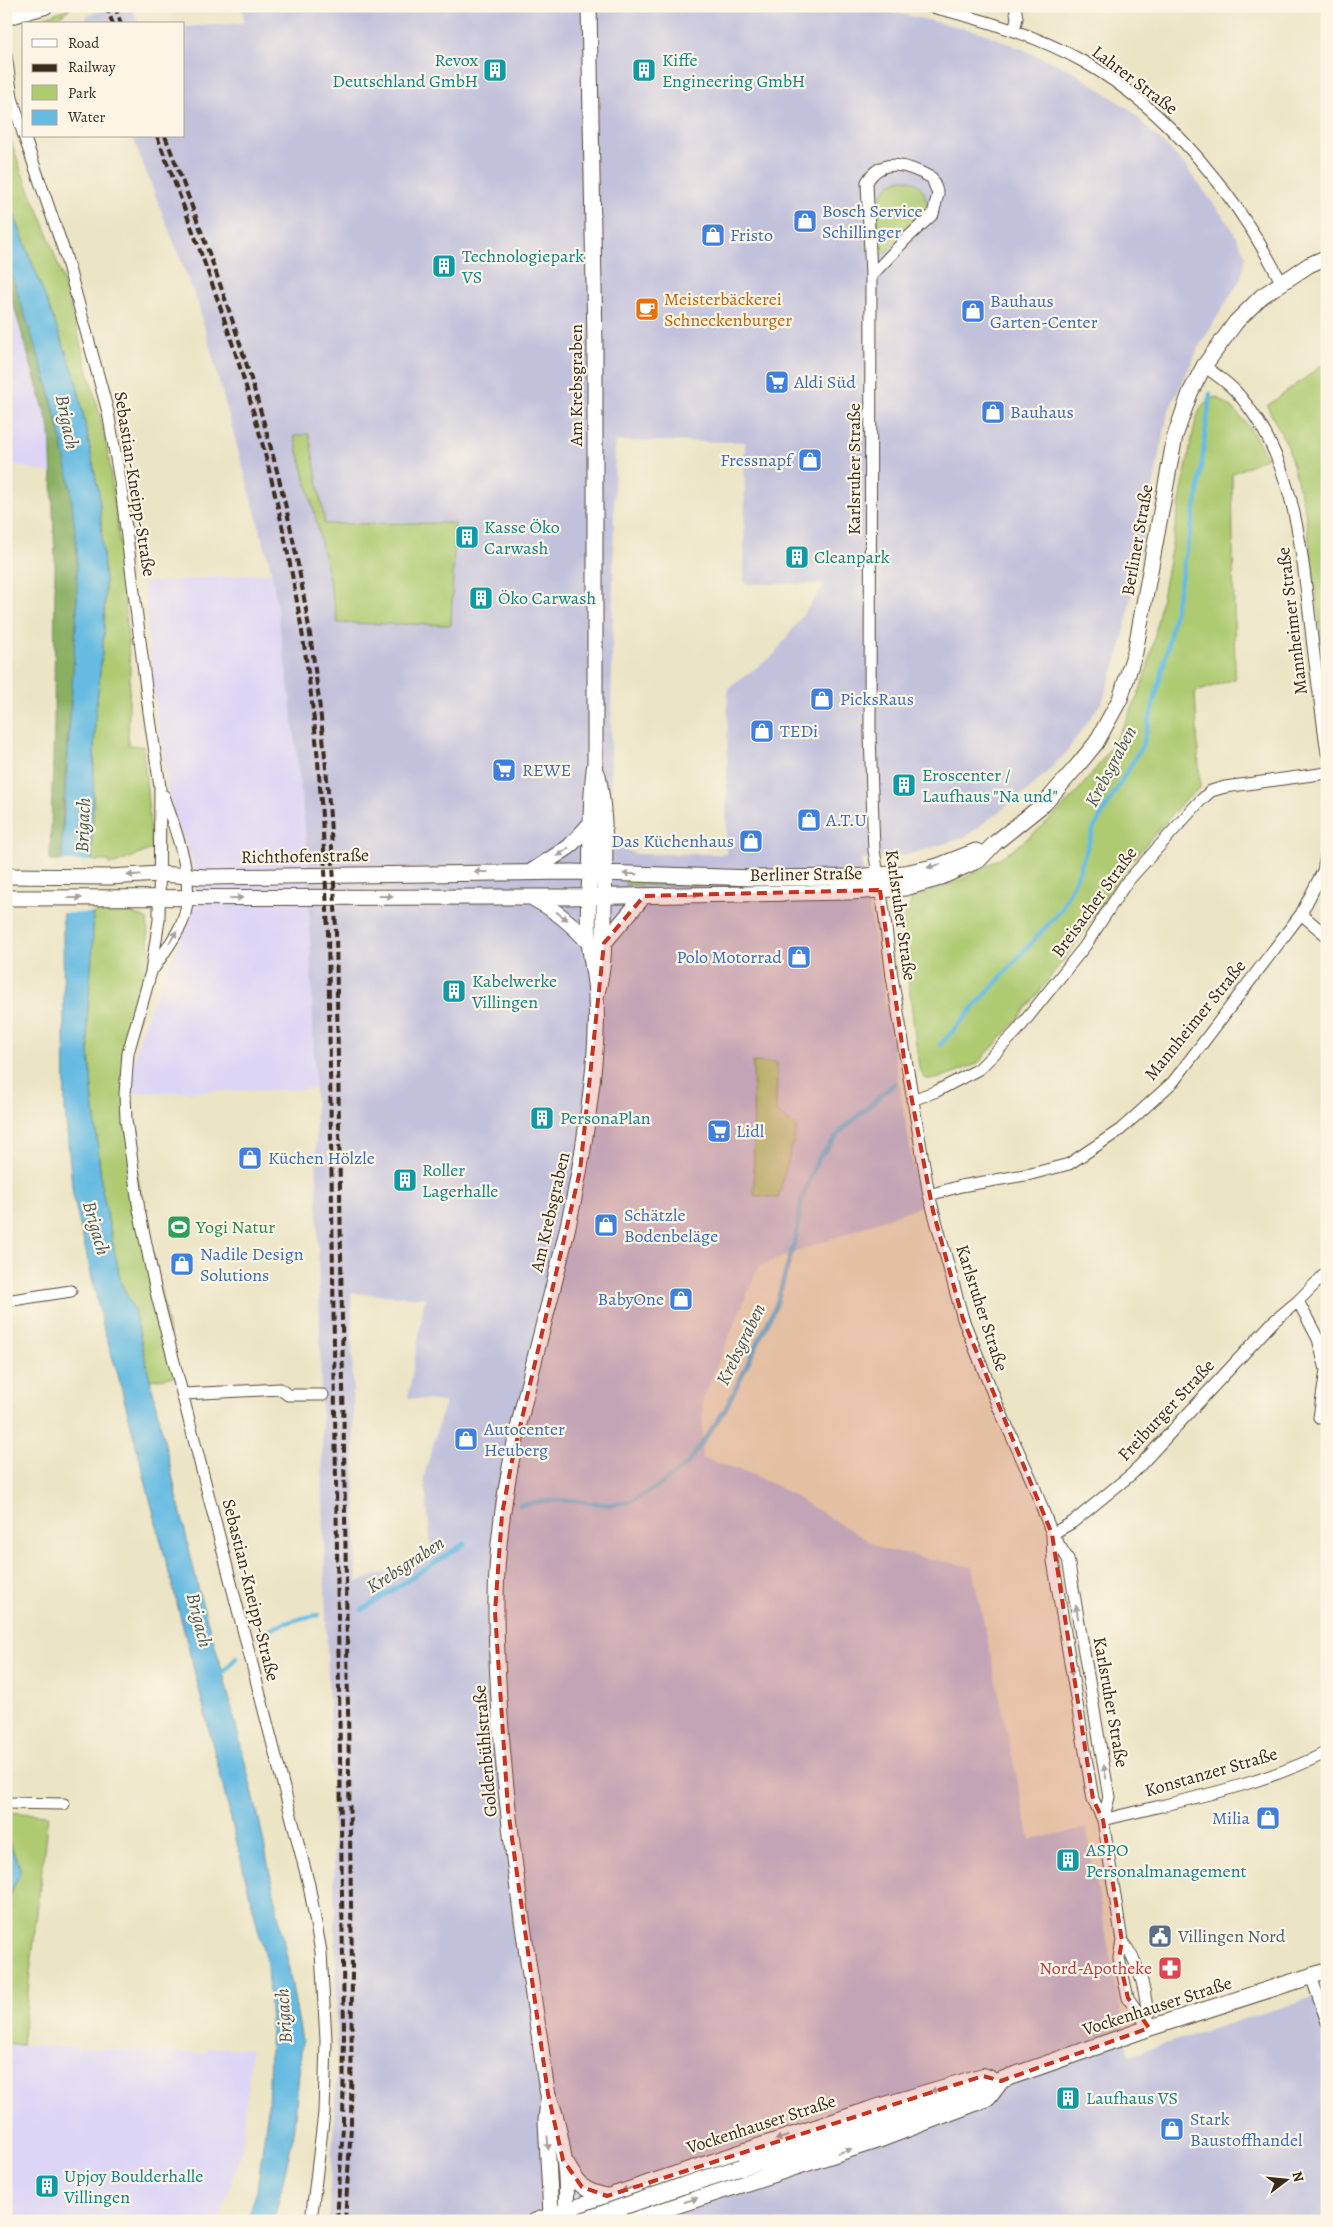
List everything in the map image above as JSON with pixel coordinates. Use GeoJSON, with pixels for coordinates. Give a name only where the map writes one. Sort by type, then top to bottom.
{"type":"FeatureCollection","features":[{"type":"Feature","properties":{"kind":"main road"},"geometry":{"type":"LineString","coordinates":[[6,17],[45,6]]}},
{"type":"Feature","properties":{"kind":"main road","name":"Vockenhauser Straße"},"geometry":{"type":"LineString","coordinates":[[582,2221],[682,2186],[873,2125],[1149,2028],[1319,1974]]}},
{"type":"Feature","properties":{"kind":"main road","name":"Vockenhauser Straße"},"geometry":{"type":"LineString","coordinates":[[551,2215],[869,2110],[945,2087],[983,2076],[1001,2081]]}},
{"type":"Feature","properties":{"kind":"main road","name":"Vockenhauser Straße"},"geometry":{"type":"LineString","coordinates":[[628,2221],[878,2140],[988,2098],[1001,2081]]}},
{"type":"Feature","properties":{"kind":"street","name":"Am Krebsgraben"},"geometry":{"type":"LineString","coordinates":[[589,6],[595,334],[595,763],[591,791],[590,824],[598,873],[605,896],[596,943]]}},
{"type":"Feature","properties":{"kind":"street","name":"Lahrer Straße"},"geometry":{"type":"LineString","coordinates":[[928,6],[975,17],[1014,30],[1084,62],[1141,102],[1178,134],[1209,170],[1281,282]]}},
{"type":"Feature","properties":{"kind":"street"},"geometry":{"type":"LineString","coordinates":[[1014,30],[1017,18],[1015,6]]}},
{"type":"Feature","properties":{"kind":"street","name":"Sebastian-Kneipp-Straße"},"geometry":{"type":"LineString","coordinates":[[6,55],[12,98],[22,130]]}},
{"type":"Feature","properties":{"kind":"street","name":"Sebastian-Kneipp-Straße"},"geometry":{"type":"LineString","coordinates":[[25,138],[64,254],[108,412],[120,481],[160,787],[159,920],[151,972],[128,1053],[125,1094],[126,1120],[139,1210],[156,1292],[309,1885],[321,1952],[326,2040],[324,2113],[311,2221]]}},
{"type":"Feature","properties":{"kind":"street","name":"Karlsruher Straße"},"geometry":{"type":"LineString","coordinates":[[871,276],[933,214],[938,194],[932,178],[913,167],[891,165],[871,174],[866,182],[871,276],[870,734],[874,850],[904,1058],[930,1195],[963,1319],[1052,1534],[1068,1559],[1109,1796],[1103,1820]]}},
{"type":"Feature","properties":{"kind":"street","name":"Berliner Straße"},"geometry":{"type":"LineString","coordinates":[[605,896],[906,888],[937,879],[979,860],[995,843],[1045,802],[1096,743],[1120,699],[1135,652],[1175,436],[1190,393],[1204,366],[1236,322],[1262,296],[1314,262],[1327,258]]}},
{"type":"Feature","properties":{"kind":"street","name":"Mannheimer Straße"},"geometry":{"type":"LineString","coordinates":[[1204,366],[1227,382],[1240,395],[1263,428],[1277,455],[1291,498],[1301,542],[1327,753]]}},
{"type":"Feature","properties":{"kind":"street","name":"Am Krebsgraben"},"geometry":{"type":"LineString","coordinates":[[524,1404],[580,1171],[594,1068],[596,943],[588,896],[598,873],[601,790],[595,763]]}},
{"type":"Feature","properties":{"kind":"street","name":"Breisacher Straße"},"geometry":{"type":"LineString","coordinates":[[912,1100],[937,1091],[979,1069],[1016,1032],[1085,946],[1126,883],[1211,791],[1225,787],[1327,773]]}},
{"type":"Feature","properties":{"kind":"street","name":"Sebastian-Kneipp-Straße"},"geometry":{"type":"LineString","coordinates":[[151,972],[182,922],[187,899],[183,852],[160,787]]}},
{"type":"Feature","properties":{"kind":"street"},"geometry":{"type":"LineString","coordinates":[[530,872],[569,847],[590,824]]}},
{"type":"Feature","properties":{"kind":"street","name":"Berliner Straße"},"geometry":{"type":"LineString","coordinates":[[598,873],[754,878],[904,874],[938,866],[995,843]]}},
{"type":"Feature","properties":{"kind":"street","name":"Mannheimer Straße"},"geometry":{"type":"LineString","coordinates":[[930,1195],[961,1186],[1031,1174],[1069,1164],[1120,1130],[1173,1082],[1301,914],[1323,871],[1327,851]]}},
{"type":"Feature","properties":{"kind":"street","name":"Richthofenstraße"},"geometry":{"type":"LineString","coordinates":[[6,876],[109,877],[160,874],[186,876],[598,873]]}},
{"type":"Feature","properties":{"kind":"street"},"geometry":{"type":"LineString","coordinates":[[6,898],[187,899],[338,896],[605,896]]}},
{"type":"Feature","properties":{"kind":"street"},"geometry":{"type":"LineString","coordinates":[[530,896],[548,906],[596,943],[644,896]]}},
{"type":"Feature","properties":{"kind":"street"},"geometry":{"type":"LineString","coordinates":[[1301,914],[1327,936]]}},
{"type":"Feature","properties":{"kind":"street","name":"Freiburger Straße"},"geometry":{"type":"LineString","coordinates":[[1052,1534],[1073,1522],[1133,1473],[1273,1322],[1298,1301],[1327,1272]]}},
{"type":"Feature","properties":{"kind":"street"},"geometry":{"type":"LineString","coordinates":[[6,1301],[71,1291]]}},
{"type":"Feature","properties":{"kind":"street"},"geometry":{"type":"LineString","coordinates":[[1298,1301],[1318,1339],[1326,1370],[1319,1418]]}},
{"type":"Feature","properties":{"kind":"street"},"geometry":{"type":"LineString","coordinates":[[183,1394],[280,1389],[288,1395],[323,1395]]}},
{"type":"Feature","properties":{"kind":"street","name":"Goldenbühlstraße"},"geometry":{"type":"LineString","coordinates":[[524,1404],[502,1514],[496,1567],[498,1692],[508,1810],[525,1943],[548,2094],[557,2121],[564,2160],[567,2192],[551,2215]]}},
{"type":"Feature","properties":{"kind":"street","name":"Karlsruher Straße"},"geometry":{"type":"LineString","coordinates":[[1052,1534],[1053,1562],[1092,1799],[1103,1820],[1122,1941],[1119,1958],[1128,1998],[1149,2028]]}},
{"type":"Feature","properties":{"kind":"street","name":"Konstanzer Straße"},"geometry":{"type":"LineString","coordinates":[[1103,1820],[1220,1790],[1295,1766],[1327,1752]]}},
{"type":"Feature","properties":{"kind":"street"},"geometry":{"type":"LineString","coordinates":[[6,1802],[64,1804]]}},
{"type":"Feature","properties":{"kind":"street","name":"Karlsruher Straße"},"geometry":{"type":"LineString","coordinates":[[1122,1941],[1133,1954],[1146,1993],[1149,2028]]}},
{"type":"Feature","properties":{"kind":"street"},"geometry":{"type":"LineString","coordinates":[[1319,1974],[1327,2022]]}},
{"type":"Feature","properties":{"kind":"street","name":"Goldenbühlstraße"},"geometry":{"type":"LineString","coordinates":[[548,2094],[546,2121],[551,2215]]}},
{"type":"Feature","properties":{"kind":"street"},"geometry":{"type":"LineString","coordinates":[[564,2160],[582,2187],[591,2192],[607,2196]]}},
{"type":"Feature","properties":{"kind":"highlighted area"},"geometry":{"type":"Polygon","coordinates":[[[880,890],[904,1058],[933,1211],[963,1319],[1052,1534],[1093,1799],[1103,1820],[1122,1941],[1119,1958],[1128,1998],[1149,2028],[1001,2081],[983,2076],[607,2196],[582,2187],[563,2160],[548,2094],[508,1810],[495,1612],[502,1514],[512,1461],[580,1171],[604,943],[644,896],[880,890]]]}},
{"type":"Feature","properties":{"kind":"shaded area"},"geometry":{"type":"Polygon","coordinates":[[[112,6],[130,6],[139,22],[87,22],[85,17],[112,6]]]}},
{"type":"Feature","properties":{"kind":"shaded area"},"geometry":{"type":"Polygon","coordinates":[[[242,6],[831,6],[888,11],[981,32],[1071,70],[1129,109],[1183,163],[1231,227],[1246,256],[1241,278],[1200,345],[1168,412],[1121,648],[1103,700],[1065,754],[1030,789],[965,837],[911,854],[861,860],[920,1206],[759,1266],[703,1399],[702,1458],[749,1473],[779,1487],[884,1550],[972,1567],[1030,1840],[1086,1828],[1129,2055],[1327,1993],[1327,2221],[328,2221],[337,2068],[334,1853],[325,1591],[315,1089],[307,846],[290,698],[272,573],[198,304],[133,138],[185,138],[185,27],[244,23],[242,6]],[[615,441],[610,812],[617,840],[623,848],[636,854],[726,854],[728,688],[774,655],[825,584],[744,584],[745,442],[615,441]],[[351,1293],[357,1582],[432,1556],[424,1476],[445,1402],[408,1398],[425,1298],[351,1293]]]}},
{"type":"Feature","properties":{"kind":"shaded area"},"geometry":{"type":"Polygon","coordinates":[[[6,279],[50,430],[51,473],[6,463],[6,279]]]}},
{"type":"Feature","properties":{"kind":"shaded area"},"geometry":{"type":"Polygon","coordinates":[[[272,573],[290,698],[307,846],[315,1089],[130,1093],[135,1053],[151,1007],[191,915],[195,883],[192,859],[172,809],[165,770],[152,680],[144,583],[272,573]]]}},
{"type":"Feature","properties":{"kind":"shaded area"},"geometry":{"type":"Polygon","coordinates":[[[6,2043],[206,2054],[207,2047],[251,2049],[242,2149],[219,2221],[6,2221],[6,2043]]]}},
{"type":"Feature","properties":{"kind":"green space"},"geometry":{"type":"Polygon","coordinates":[[[73,6],[52,22],[36,21],[73,6]]]}},
{"type":"Feature","properties":{"kind":"green space"},"geometry":{"type":"Polygon","coordinates":[[[6,126],[61,273],[100,415],[109,459],[121,555],[130,667],[128,745],[143,746],[152,849],[115,864],[109,864],[109,861],[92,861],[95,721],[104,633],[105,583],[99,494],[76,379],[6,193],[6,126]]]}},
{"type":"Feature","properties":{"kind":"green space"},"geometry":{"type":"Polygon","coordinates":[[[902,179],[919,185],[925,195],[926,213],[891,247],[885,252],[880,252],[877,244],[881,196],[892,183],[902,179]]]}},
{"type":"Feature","properties":{"kind":"green space"},"geometry":{"type":"Polygon","coordinates":[[[6,258],[55,413],[72,495],[75,523],[77,551],[76,629],[64,784],[62,861],[50,861],[54,724],[55,560],[50,430],[6,279],[6,258]]]}},
{"type":"Feature","properties":{"kind":"green space"},"geometry":{"type":"Polygon","coordinates":[[[1327,362],[1327,678],[1305,510],[1288,447],[1267,406],[1327,362]]]}},
{"type":"Feature","properties":{"kind":"green space"},"geometry":{"type":"Polygon","coordinates":[[[1216,397],[1233,408],[1239,415],[1267,457],[1232,474],[1235,679],[1195,692],[1200,788],[1182,803],[1125,868],[1071,950],[1014,1024],[977,1064],[937,1079],[926,1079],[919,1069],[902,926],[912,898],[972,874],[1026,840],[1051,819],[1073,796],[1094,771],[1112,744],[1128,716],[1149,663],[1192,437],[1199,412],[1205,402],[1216,397]]]}},
{"type":"Feature","properties":{"kind":"green space"},"geometry":{"type":"Polygon","coordinates":[[[309,434],[325,524],[455,523],[451,625],[338,623],[317,523],[294,436],[309,434]]]}},
{"type":"Feature","properties":{"kind":"green space"},"geometry":{"type":"Polygon","coordinates":[[[626,880],[845,885],[625,885],[626,880]]]}},
{"type":"Feature","properties":{"kind":"green space"},"geometry":{"type":"Polygon","coordinates":[[[94,911],[134,914],[147,920],[151,972],[128,1053],[126,1120],[178,1376],[150,1380],[134,1310],[121,1283],[102,1189],[87,1023],[94,911]]]}},
{"type":"Feature","properties":{"kind":"green space"},"geometry":{"type":"Polygon","coordinates":[[[753,1062],[777,1063],[776,1112],[797,1128],[778,1198],[754,1195],[753,1062]]]}},
{"type":"Feature","properties":{"kind":"green space"},"geometry":{"type":"Polygon","coordinates":[[[6,1812],[48,1815],[22,2045],[6,2043],[6,1903],[10,1899],[20,1867],[10,1844],[6,1841],[6,1812]]]}},
{"type":"Feature","properties":{"kind":"water","name":"Brigach"},"geometry":{"type":"Polygon","coordinates":[[[6,193],[76,379],[99,494],[105,583],[104,633],[95,721],[92,840],[93,943],[87,1023],[102,1189],[121,1283],[134,1310],[200,1596],[223,1673],[259,1819],[302,2041],[293,2137],[274,2221],[247,2221],[257,2190],[268,2108],[271,2022],[267,1965],[198,1685],[118,1375],[104,1330],[73,1195],[65,1111],[62,845],[77,609],[77,551],[70,484],[59,428],[47,382],[6,258],[6,193]]]}},
{"type":"Feature","properties":{"kind":"water"},"geometry":{"type":"Polygon","coordinates":[[[8,1841],[20,1867],[20,1873],[6,1903],[8,1841]]]}},
{"type":"Feature","properties":{"kind":"pier"},"geometry":{"type":"Polygon","coordinates":[[[59,861],[95,861],[95,913],[60,913],[59,861]]]}},
{"type":"Feature","properties":{"kind":"waterway","name":"Krebsgraben"},"geometry":{"type":"LineString","coordinates":[[940,1045],[1060,911],[1078,874],[1094,828],[1143,744],[1166,655],[1199,488],[1210,394]]}},
{"type":"Feature","properties":{"kind":"waterway","name":"Krebsgraben"},"geometry":{"type":"LineString","coordinates":[[520,1505],[544,1501],[571,1500],[608,1505],[630,1502],[659,1486],[688,1463],[726,1408],[776,1305],[796,1237],[801,1201],[818,1159],[840,1132],[895,1083]]}},
{"type":"Feature","properties":{"kind":"waterway","name":"Krebsgraben"},"geometry":{"type":"LineString","coordinates":[[362,1610],[465,1543]]}},
{"type":"Feature","properties":{"kind":"waterway","name":"Krebsgraben"},"geometry":{"type":"LineString","coordinates":[[258,1637],[287,1623],[318,1615]]}},
{"type":"Feature","properties":{"kind":"waterway","name":"Krebsgraben"},"geometry":{"type":"LineString","coordinates":[[220,1676],[236,1658]]}},
{"type":"Feature","properties":{"kind":"railway"},"geometry":{"type":"LineString","coordinates":[[106,6],[112,22]]}},
{"type":"Feature","properties":{"kind":"railway"},"geometry":{"type":"LineString","coordinates":[[115,6],[120,22]]}},
{"type":"Feature","properties":{"kind":"railway"},"geometry":{"type":"LineString","coordinates":[[158,138],[219,304],[265,453],[296,595],[311,691],[316,739],[328,932],[344,2030],[343,2127],[337,2221]]}},
{"type":"Feature","properties":{"kind":"railway"},"geometry":{"type":"LineString","coordinates":[[166,138],[233,322],[262,416],[287,512],[298,564],[315,668],[331,826],[336,932],[352,1968],[351,2126],[345,2221]]}},
{"type":"Feature","properties":{"kind":"place","name":"Revox Deutschland GmbH"},"geometry":{"type":"Point","coordinates":[495,70]}},
{"type":"Feature","properties":{"kind":"place","name":"Kiffe Engineering GmbH"},"geometry":{"type":"Point","coordinates":[644,70]}},
{"type":"Feature","properties":{"kind":"place","name":"Bosch Service Schillinger"},"geometry":{"type":"Point","coordinates":[805,221]}},
{"type":"Feature","properties":{"kind":"place","name":"Fristo"},"geometry":{"type":"Point","coordinates":[713,235]}},
{"type":"Feature","properties":{"kind":"place","name":"Technologiepark VS"},"geometry":{"type":"Point","coordinates":[444,266]}},
{"type":"Feature","properties":{"kind":"place","name":"Meisterbäckerei Schneckenburger"},"geometry":{"type":"Point","coordinates":[647,309]}},
{"type":"Feature","properties":{"kind":"place","name":"Bauhaus Garten-Center"},"geometry":{"type":"Point","coordinates":[973,311]}},
{"type":"Feature","properties":{"kind":"place","name":"Aldi Süd"},"geometry":{"type":"Point","coordinates":[777,382]}},
{"type":"Feature","properties":{"kind":"place","name":"Bauhaus"},"geometry":{"type":"Point","coordinates":[993,412]}},
{"type":"Feature","properties":{"kind":"place","name":"Fressnapf"},"geometry":{"type":"Point","coordinates":[810,460]}},
{"type":"Feature","properties":{"kind":"place","name":"Kasse Öko Carwash"},"geometry":{"type":"Point","coordinates":[467,537]}},
{"type":"Feature","properties":{"kind":"place","name":"Cleanpark"},"geometry":{"type":"Point","coordinates":[797,557]}},
{"type":"Feature","properties":{"kind":"place","name":"Öko Carwash"},"geometry":{"type":"Point","coordinates":[481,598]}},
{"type":"Feature","properties":{"kind":"place","name":"PicksRaus"},"geometry":{"type":"Point","coordinates":[822,699]}},
{"type":"Feature","properties":{"kind":"place","name":"TEDi"},"geometry":{"type":"Point","coordinates":[762,731]}},
{"type":"Feature","properties":{"kind":"place","name":"REWE"},"geometry":{"type":"Point","coordinates":[504,770]}},
{"type":"Feature","properties":{"kind":"place","name":"Eroscenter / Laufhaus \"Na und\""},"geometry":{"type":"Point","coordinates":[904,785]}},
{"type":"Feature","properties":{"kind":"place","name":"A.T.U"},"geometry":{"type":"Point","coordinates":[809,820]}},
{"type":"Feature","properties":{"kind":"place","name":"Das Küchenhaus"},"geometry":{"type":"Point","coordinates":[751,841]}},
{"type":"Feature","properties":{"kind":"place","name":"Polo Motorrad"},"geometry":{"type":"Point","coordinates":[799,957]}},
{"type":"Feature","properties":{"kind":"place","name":"Kabelwerke Villingen"},"geometry":{"type":"Point","coordinates":[454,991]}},
{"type":"Feature","properties":{"kind":"place","name":"PersonaPlan"},"geometry":{"type":"Point","coordinates":[542,1118]}},
{"type":"Feature","properties":{"kind":"place","name":"Lidl"},"geometry":{"type":"Point","coordinates":[719,1131]}},
{"type":"Feature","properties":{"kind":"place","name":"Küchen Hölzle"},"geometry":{"type":"Point","coordinates":[250,1158]}},
{"type":"Feature","properties":{"kind":"place","name":"Roller Lagerhalle"},"geometry":{"type":"Point","coordinates":[405,1180]}},
{"type":"Feature","properties":{"kind":"place","name":"Schätzle Bodenbeläge"},"geometry":{"type":"Point","coordinates":[606,1225]}},
{"type":"Feature","properties":{"kind":"place","name":"Yogi Natur"},"geometry":{"type":"Point","coordinates":[179,1227]}},
{"type":"Feature","properties":{"kind":"place","name":"Nadile Design Solutions"},"geometry":{"type":"Point","coordinates":[182,1264]}},
{"type":"Feature","properties":{"kind":"place","name":"BabyOne"},"geometry":{"type":"Point","coordinates":[681,1299]}},
{"type":"Feature","properties":{"kind":"place","name":"Autocenter Heuberg"},"geometry":{"type":"Point","coordinates":[466,1439]}},
{"type":"Feature","properties":{"kind":"place","name":"Milia"},"geometry":{"type":"Point","coordinates":[1268,1818]}},
{"type":"Feature","properties":{"kind":"place","name":"ASPO Personalmanagement"},"geometry":{"type":"Point","coordinates":[1068,1860]}},
{"type":"Feature","properties":{"kind":"place","name":"Villingen Nord"},"geometry":{"type":"Point","coordinates":[1160,1936]}},
{"type":"Feature","properties":{"kind":"place","name":"Nord-Apotheke"},"geometry":{"type":"Point","coordinates":[1170,1968]}},
{"type":"Feature","properties":{"kind":"place","name":"Laufhaus VS"},"geometry":{"type":"Point","coordinates":[1068,2098]}},
{"type":"Feature","properties":{"kind":"place","name":"Stark Baustoffhandel"},"geometry":{"type":"Point","coordinates":[1172,2129]}},
{"type":"Feature","properties":{"kind":"place","name":"Upjoy Boulderhalle Villingen"},"geometry":{"type":"Point","coordinates":[47,2186]}}]}
